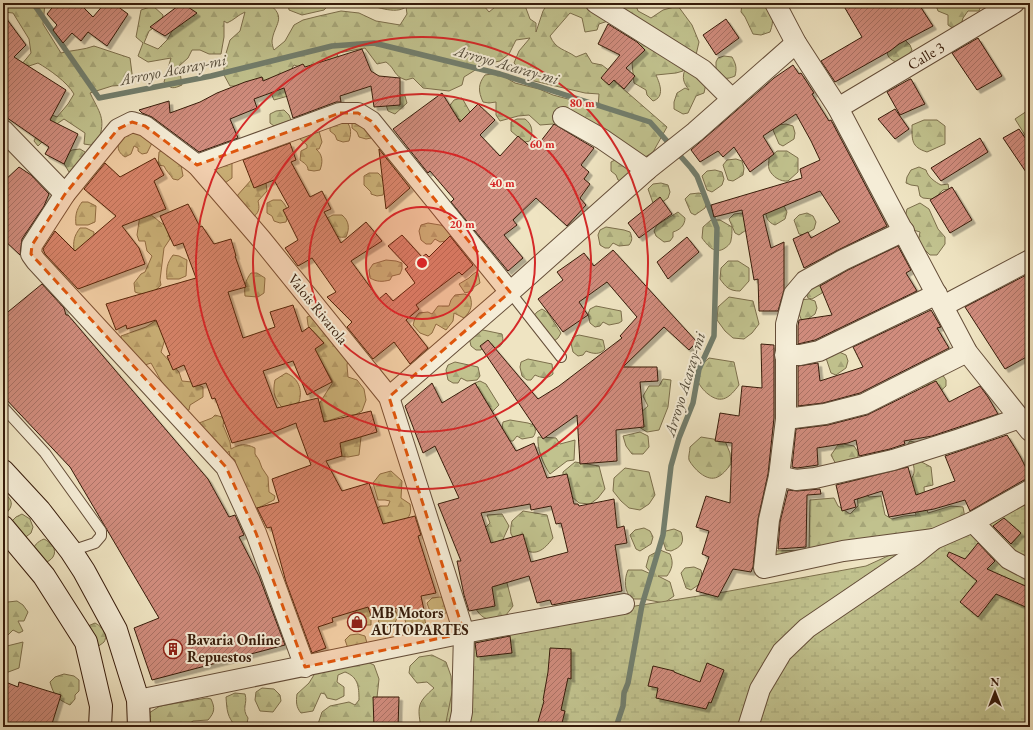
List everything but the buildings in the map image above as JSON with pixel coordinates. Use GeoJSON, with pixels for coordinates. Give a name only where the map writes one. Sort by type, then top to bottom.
{"type":"FeatureCollection","features":[{"type":"Feature","properties":{"kind":"street"},"geometry":{"type":"LineString","coordinates":[[596,3],[703,70],[732,99]]}},
{"type":"Feature","properties":{"kind":"street"},"geometry":{"type":"LineString","coordinates":[[775,3],[796,43],[838,108],[967,352],[1025,424],[960,439],[893,460],[814,478],[796,480],[779,476]]}},
{"type":"Feature","properties":{"kind":"street","name":"Calle 3"},"geometry":{"type":"LineString","coordinates":[[838,108],[1014,3]]}},
{"type":"Feature","properties":{"kind":"street"},"geometry":{"type":"LineString","coordinates":[[389,397],[653,165],[694,132],[796,43]]}},
{"type":"Feature","properties":{"kind":"street"},"geometry":{"type":"LineString","coordinates":[[197,165],[340,113],[358,113],[371,121],[510,292]]}},
{"type":"Feature","properties":{"kind":"street"},"geometry":{"type":"LineString","coordinates":[[564,117],[602,139],[653,165]]}},
{"type":"Feature","properties":{"kind":"street","name":"Valois Rivarola"},"geometry":{"type":"LineString","coordinates":[[305,666],[256,533],[226,467],[31,254],[32,245],[64,194],[118,129],[132,122],[145,126],[197,165],[261,239],[389,397],[464,633],[462,712],[459,727]]}},
{"type":"Feature","properties":{"kind":"street"},"geometry":{"type":"LineString","coordinates":[[3,130],[64,194]]}},
{"type":"Feature","properties":{"kind":"street"},"geometry":{"type":"LineString","coordinates":[[904,231],[843,260],[805,281],[794,294],[786,324],[786,419],[779,476],[769,520],[764,568],[843,551],[934,539]]}},
{"type":"Feature","properties":{"kind":"street"},"geometry":{"type":"LineString","coordinates":[[785,355],[800,355],[818,350],[940,300],[1030,260]]}},
{"type":"Feature","properties":{"kind":"street"},"geometry":{"type":"LineString","coordinates":[[786,419],[825,414],[864,404],[967,352]]}},
{"type":"Feature","properties":{"kind":"street"},"geometry":{"type":"LineString","coordinates":[[3,471],[40,512],[71,551],[116,630],[138,700],[139,727]]}},
{"type":"Feature","properties":{"kind":"street"},"geometry":{"type":"LineString","coordinates":[[748,727],[760,689],[782,652],[807,628],[913,556],[934,539],[973,522],[1030,490]]}},
{"type":"Feature","properties":{"kind":"street"},"geometry":{"type":"LineString","coordinates":[[973,522],[1009,559],[1030,570]]}},
{"type":"Feature","properties":{"kind":"street"},"geometry":{"type":"LineString","coordinates":[[3,527],[44,576],[86,642],[101,706],[100,727]]}},
{"type":"Feature","properties":{"kind":"street"},"geometry":{"type":"LineString","coordinates":[[138,700],[464,633],[624,604]]}},
{"type":"Feature","properties":{"kind":"lane"},"geometry":{"type":"LineString","coordinates":[[510,292],[561,357]]}},
{"type":"Feature","properties":{"kind":"lane"},"geometry":{"type":"LineString","coordinates":[[3,407],[45,453],[101,531],[101,536],[95,543],[71,551]]}},
{"type":"Feature","properties":{"kind":"highlighted area"},"geometry":{"type":"Polygon","coordinates":[[[340,113],[358,113],[371,121],[510,292],[389,397],[464,633],[305,667],[256,533],[226,467],[31,254],[32,245],[65,194],[118,129],[132,122],[145,126],[197,165],[340,113]]]}},
{"type":"Feature","properties":{"kind":"green space"},"geometry":{"type":"Polygon","coordinates":[[[3,3],[45,3],[43,24],[61,53],[94,46],[130,58],[133,81],[127,85],[112,86],[90,93],[100,113],[102,124],[97,146],[84,144],[85,133],[64,119],[48,130],[42,142],[38,146],[34,141],[47,113],[57,117],[74,94],[63,81],[38,63],[17,70],[31,53],[29,39],[13,13],[3,12],[3,3]]]}},
{"type":"Feature","properties":{"kind":"green space"},"geometry":{"type":"Polygon","coordinates":[[[197,3],[268,3],[274,8],[279,17],[272,41],[274,50],[285,41],[294,25],[303,20],[341,11],[359,13],[376,21],[400,25],[407,14],[406,7],[391,10],[362,3],[483,3],[489,12],[500,3],[524,3],[530,19],[536,23],[536,32],[543,11],[548,3],[603,3],[608,21],[599,24],[597,30],[585,32],[582,18],[570,13],[550,36],[552,41],[561,49],[576,57],[586,53],[592,63],[602,65],[611,72],[613,80],[667,127],[653,152],[642,159],[571,131],[571,135],[555,132],[553,124],[540,125],[529,115],[518,116],[500,121],[496,115],[496,102],[483,102],[481,98],[480,85],[485,75],[498,73],[515,83],[598,107],[599,94],[585,93],[530,80],[514,63],[519,51],[530,38],[516,40],[509,54],[500,61],[485,64],[464,77],[462,85],[449,91],[423,88],[413,78],[406,80],[402,78],[386,62],[377,64],[365,48],[338,53],[334,70],[305,69],[294,65],[288,75],[288,96],[274,100],[262,77],[244,86],[230,86],[224,75],[224,60],[230,40],[240,31],[245,12],[227,23],[224,21],[224,37],[221,54],[209,54],[200,50],[192,50],[188,58],[179,66],[182,85],[174,88],[170,87],[164,82],[171,58],[148,62],[138,56],[143,43],[136,37],[141,10],[153,6],[163,15],[162,22],[149,31],[144,43],[158,49],[167,40],[181,15],[197,3]]]}},
{"type":"Feature","properties":{"kind":"green space"},"geometry":{"type":"Polygon","coordinates":[[[288,3],[331,3],[324,10],[302,15],[289,10],[288,3]]]}},
{"type":"Feature","properties":{"kind":"green space"},"geometry":{"type":"Polygon","coordinates":[[[610,3],[635,3],[638,11],[651,18],[663,10],[678,6],[692,25],[699,42],[696,55],[684,60],[683,71],[656,75],[660,86],[660,93],[659,97],[653,101],[647,95],[646,90],[634,83],[632,63],[634,58],[621,36],[622,30],[610,3]]]}},
{"type":"Feature","properties":{"kind":"green space"},"geometry":{"type":"Polygon","coordinates":[[[739,3],[766,3],[772,17],[770,32],[761,35],[753,34],[741,12],[742,4],[739,3]]]}},
{"type":"Feature","properties":{"kind":"green space"},"geometry":{"type":"Polygon","coordinates":[[[935,3],[982,3],[979,11],[968,11],[963,18],[961,25],[954,29],[948,25],[948,15],[938,11],[935,3]]]}},
{"type":"Feature","properties":{"kind":"green space"},"geometry":{"type":"Polygon","coordinates":[[[904,39],[910,45],[912,50],[906,58],[899,63],[889,57],[887,46],[904,39]]]}},
{"type":"Feature","properties":{"kind":"green space"},"geometry":{"type":"Polygon","coordinates":[[[724,56],[732,57],[736,66],[735,76],[724,78],[716,72],[716,62],[718,58],[724,56]]]}},
{"type":"Feature","properties":{"kind":"green space"},"geometry":{"type":"Polygon","coordinates":[[[685,69],[707,79],[704,93],[696,96],[688,113],[683,114],[674,109],[674,102],[677,93],[685,88],[689,90],[685,85],[684,80],[685,69]]]}},
{"type":"Feature","properties":{"kind":"green space"},"geometry":{"type":"Polygon","coordinates":[[[400,94],[405,96],[407,103],[395,114],[388,111],[386,105],[388,96],[400,94]]]}},
{"type":"Feature","properties":{"kind":"green space"},"geometry":{"type":"Polygon","coordinates":[[[462,98],[470,112],[466,123],[445,112],[454,100],[462,98]]]}},
{"type":"Feature","properties":{"kind":"green space"},"geometry":{"type":"Polygon","coordinates":[[[1030,109],[1030,143],[1015,119],[1030,109]]]}},
{"type":"Feature","properties":{"kind":"green space"},"geometry":{"type":"Polygon","coordinates":[[[284,110],[289,115],[291,120],[274,126],[270,123],[270,114],[276,111],[284,110]]]}},
{"type":"Feature","properties":{"kind":"green space"},"geometry":{"type":"Polygon","coordinates":[[[344,119],[349,126],[350,135],[349,141],[343,142],[337,140],[335,135],[330,131],[330,122],[344,119]]]}},
{"type":"Feature","properties":{"kind":"green space"},"geometry":{"type":"Polygon","coordinates":[[[352,119],[373,131],[371,138],[366,139],[359,137],[357,132],[352,128],[352,119]]]}},
{"type":"Feature","properties":{"kind":"green space"},"geometry":{"type":"Polygon","coordinates":[[[517,119],[525,119],[530,124],[532,135],[530,141],[525,142],[518,140],[518,137],[511,131],[511,122],[517,119]]]}},
{"type":"Feature","properties":{"kind":"green space"},"geometry":{"type":"Polygon","coordinates":[[[924,120],[937,120],[945,126],[945,144],[927,152],[915,145],[912,135],[912,125],[924,120]]]}},
{"type":"Feature","properties":{"kind":"green space"},"geometry":{"type":"Polygon","coordinates":[[[786,124],[793,126],[795,133],[794,139],[783,146],[779,144],[773,130],[778,125],[786,124]]]}},
{"type":"Feature","properties":{"kind":"green space"},"geometry":{"type":"Polygon","coordinates":[[[300,130],[319,131],[322,142],[319,149],[316,149],[322,159],[320,170],[308,170],[307,165],[300,160],[301,151],[307,148],[307,145],[300,139],[300,130]]]}},
{"type":"Feature","properties":{"kind":"green space"},"geometry":{"type":"Polygon","coordinates":[[[140,131],[152,143],[147,153],[142,154],[138,151],[138,148],[134,146],[131,154],[125,157],[118,148],[120,139],[125,133],[140,131]]]}},
{"type":"Feature","properties":{"kind":"green space"},"geometry":{"type":"Polygon","coordinates":[[[169,148],[181,165],[183,176],[178,180],[173,179],[164,166],[158,165],[159,152],[169,148]]]}},
{"type":"Feature","properties":{"kind":"green space"},"geometry":{"type":"Polygon","coordinates":[[[80,149],[85,152],[87,156],[73,172],[69,172],[63,162],[64,156],[72,150],[80,149]]]}},
{"type":"Feature","properties":{"kind":"green space"},"geometry":{"type":"Polygon","coordinates":[[[777,151],[787,151],[798,158],[798,172],[788,181],[782,181],[777,178],[769,169],[769,158],[777,151]]]}},
{"type":"Feature","properties":{"kind":"green space"},"geometry":{"type":"Polygon","coordinates":[[[200,157],[232,160],[232,178],[225,183],[200,157]]]}},
{"type":"Feature","properties":{"kind":"green space"},"geometry":{"type":"Polygon","coordinates":[[[617,159],[625,159],[633,174],[625,182],[618,180],[616,175],[611,171],[611,162],[617,159]]]}},
{"type":"Feature","properties":{"kind":"green space"},"geometry":{"type":"Polygon","coordinates":[[[736,159],[742,161],[744,168],[743,175],[733,181],[728,180],[723,165],[727,160],[736,159]]]}},
{"type":"Feature","properties":{"kind":"green space"},"geometry":{"type":"Polygon","coordinates":[[[919,167],[926,170],[930,177],[939,184],[948,184],[949,189],[943,190],[932,199],[923,198],[920,196],[918,186],[906,183],[907,177],[911,170],[919,167]]]}},
{"type":"Feature","properties":{"kind":"green space"},"geometry":{"type":"Polygon","coordinates":[[[715,170],[722,172],[724,179],[722,185],[712,192],[707,190],[702,176],[707,171],[715,170]]]}},
{"type":"Feature","properties":{"kind":"green space"},"geometry":{"type":"Polygon","coordinates":[[[369,173],[378,173],[382,178],[385,186],[383,195],[377,196],[371,194],[371,192],[364,185],[364,176],[369,173]]]}},
{"type":"Feature","properties":{"kind":"green space"},"geometry":{"type":"Polygon","coordinates":[[[252,179],[266,183],[267,191],[258,201],[258,211],[252,218],[236,197],[252,179]]]}},
{"type":"Feature","properties":{"kind":"green space"},"geometry":{"type":"Polygon","coordinates":[[[661,183],[668,185],[670,192],[668,198],[658,205],[653,203],[648,189],[653,184],[661,183]]]}},
{"type":"Feature","properties":{"kind":"green space"},"geometry":{"type":"Polygon","coordinates":[[[699,193],[705,195],[707,202],[705,208],[695,215],[691,213],[685,199],[690,194],[699,193]]]}},
{"type":"Feature","properties":{"kind":"green space"},"geometry":{"type":"Polygon","coordinates":[[[273,200],[281,200],[285,205],[288,213],[286,222],[280,223],[274,221],[272,216],[267,213],[267,203],[273,200]]]}},
{"type":"Feature","properties":{"kind":"green space"},"geometry":{"type":"Polygon","coordinates":[[[82,202],[88,202],[96,206],[95,222],[88,225],[76,225],[76,213],[82,202]]]}},
{"type":"Feature","properties":{"kind":"green space"},"geometry":{"type":"Polygon","coordinates":[[[920,203],[929,209],[938,229],[945,237],[945,244],[937,255],[930,255],[918,243],[920,232],[910,229],[905,218],[907,209],[920,203]]]}},
{"type":"Feature","properties":{"kind":"green space"},"geometry":{"type":"Polygon","coordinates":[[[784,206],[787,212],[785,219],[775,225],[770,222],[766,217],[765,209],[784,206]]]}},
{"type":"Feature","properties":{"kind":"green space"},"geometry":{"type":"Polygon","coordinates":[[[678,212],[685,218],[684,223],[680,229],[673,232],[673,237],[670,241],[664,242],[656,236],[654,231],[657,225],[678,212]]]}},
{"type":"Feature","properties":{"kind":"green space"},"geometry":{"type":"Polygon","coordinates":[[[146,213],[166,226],[170,239],[164,248],[160,280],[161,285],[153,291],[142,294],[135,292],[134,283],[141,274],[145,272],[152,256],[147,251],[145,241],[139,241],[137,235],[140,215],[146,213]]]}},
{"type":"Feature","properties":{"kind":"green space"},"geometry":{"type":"Polygon","coordinates":[[[742,213],[749,215],[749,228],[739,235],[735,233],[729,219],[734,214],[742,213]]]}},
{"type":"Feature","properties":{"kind":"green space"},"geometry":{"type":"Polygon","coordinates":[[[807,213],[813,216],[816,222],[814,229],[804,235],[799,234],[794,220],[799,215],[807,213]]]}},
{"type":"Feature","properties":{"kind":"green space"},"geometry":{"type":"Polygon","coordinates":[[[333,215],[342,215],[346,220],[348,231],[346,237],[338,237],[330,230],[327,218],[333,215]]]}},
{"type":"Feature","properties":{"kind":"green space"},"geometry":{"type":"Polygon","coordinates":[[[711,220],[720,220],[732,227],[730,242],[727,246],[718,251],[712,249],[702,238],[703,227],[711,220]]]}},
{"type":"Feature","properties":{"kind":"green space"},"geometry":{"type":"Polygon","coordinates":[[[428,223],[446,226],[453,237],[451,240],[440,242],[435,239],[431,244],[426,244],[421,240],[419,231],[421,225],[428,223]]]}},
{"type":"Feature","properties":{"kind":"green space"},"geometry":{"type":"Polygon","coordinates":[[[606,227],[630,232],[632,238],[629,245],[619,246],[613,243],[609,248],[605,248],[600,245],[598,235],[600,230],[606,227]]]}},
{"type":"Feature","properties":{"kind":"green space"},"geometry":{"type":"Polygon","coordinates":[[[80,228],[86,228],[94,232],[93,248],[74,251],[74,239],[80,228]]]}},
{"type":"Feature","properties":{"kind":"green space"},"geometry":{"type":"Polygon","coordinates":[[[173,255],[187,260],[186,276],[179,279],[167,279],[167,266],[173,255]]]}},
{"type":"Feature","properties":{"kind":"green space"},"geometry":{"type":"Polygon","coordinates":[[[386,260],[402,263],[400,274],[392,276],[390,280],[384,281],[377,281],[370,278],[369,270],[373,264],[386,260]]]}},
{"type":"Feature","properties":{"kind":"green space"},"geometry":{"type":"Polygon","coordinates":[[[728,261],[738,261],[749,268],[749,281],[740,291],[728,288],[720,279],[721,268],[728,261]]]}},
{"type":"Feature","properties":{"kind":"green space"},"geometry":{"type":"Polygon","coordinates":[[[476,272],[478,273],[480,283],[474,287],[472,291],[465,293],[459,284],[476,272]]]}},
{"type":"Feature","properties":{"kind":"green space"},"geometry":{"type":"Polygon","coordinates":[[[251,273],[257,273],[265,278],[264,293],[258,297],[245,296],[245,284],[251,273]]]}},
{"type":"Feature","properties":{"kind":"green space"},"geometry":{"type":"Polygon","coordinates":[[[822,280],[824,286],[822,293],[812,299],[808,298],[802,283],[822,280]]]}},
{"type":"Feature","properties":{"kind":"green space"},"geometry":{"type":"Polygon","coordinates":[[[464,294],[470,296],[470,310],[464,318],[454,313],[453,321],[446,330],[436,324],[432,333],[428,336],[420,333],[413,325],[415,318],[419,313],[428,312],[432,314],[438,306],[449,306],[455,295],[464,294]]]}},
{"type":"Feature","properties":{"kind":"green space"},"geometry":{"type":"Polygon","coordinates":[[[729,297],[753,301],[759,324],[752,333],[744,339],[733,338],[725,331],[717,320],[718,307],[729,297]]]}},
{"type":"Feature","properties":{"kind":"green space"},"geometry":{"type":"Polygon","coordinates":[[[809,299],[815,301],[817,308],[815,314],[805,321],[801,319],[798,311],[800,300],[809,299]]]}},
{"type":"Feature","properties":{"kind":"green space"},"geometry":{"type":"Polygon","coordinates":[[[596,306],[621,311],[622,321],[609,325],[603,322],[600,326],[595,327],[590,323],[588,314],[590,309],[596,306]]]}},
{"type":"Feature","properties":{"kind":"green space"},"geometry":{"type":"Polygon","coordinates":[[[542,309],[548,313],[561,333],[554,341],[531,319],[542,309]]]}},
{"type":"Feature","properties":{"kind":"green space"},"geometry":{"type":"Polygon","coordinates":[[[312,315],[350,350],[347,365],[348,377],[357,380],[364,389],[366,400],[362,411],[355,415],[346,415],[324,422],[319,404],[333,382],[315,351],[314,338],[308,325],[307,317],[312,315]]]}},
{"type":"Feature","properties":{"kind":"green space"},"geometry":{"type":"Polygon","coordinates":[[[155,321],[165,326],[166,336],[161,352],[179,372],[182,381],[192,382],[203,387],[203,397],[190,405],[189,410],[180,413],[173,406],[174,395],[164,386],[151,363],[142,366],[122,346],[121,336],[146,327],[155,321]]]}},
{"type":"Feature","properties":{"kind":"green space"},"geometry":{"type":"Polygon","coordinates":[[[478,329],[502,334],[503,339],[501,345],[496,348],[492,348],[485,345],[481,350],[476,350],[471,346],[469,337],[478,329]]]}},
{"type":"Feature","properties":{"kind":"green space"},"geometry":{"type":"Polygon","coordinates":[[[579,335],[603,340],[605,349],[596,353],[586,351],[583,355],[578,356],[573,352],[571,343],[573,337],[579,335]]]}},
{"type":"Feature","properties":{"kind":"green space"},"geometry":{"type":"Polygon","coordinates":[[[839,352],[846,355],[848,361],[846,368],[836,375],[831,373],[826,358],[831,353],[839,352]]]}},
{"type":"Feature","properties":{"kind":"green space"},"geometry":{"type":"Polygon","coordinates":[[[709,358],[734,362],[739,385],[729,396],[725,398],[717,399],[708,394],[701,386],[697,378],[698,368],[709,358]]]}},
{"type":"Feature","properties":{"kind":"green space"},"geometry":{"type":"Polygon","coordinates":[[[528,359],[552,364],[553,374],[544,378],[535,375],[531,380],[527,380],[522,376],[520,367],[521,362],[528,359]]]}},
{"type":"Feature","properties":{"kind":"green space"},"geometry":{"type":"Polygon","coordinates":[[[455,362],[478,367],[480,376],[477,380],[467,381],[461,378],[458,383],[453,383],[448,380],[446,370],[448,365],[455,362]]]}},
{"type":"Feature","properties":{"kind":"green space"},"geometry":{"type":"Polygon","coordinates":[[[286,373],[294,378],[298,384],[300,388],[300,397],[299,402],[284,410],[276,399],[274,389],[275,380],[286,373]]]}},
{"type":"Feature","properties":{"kind":"green space"},"geometry":{"type":"Polygon","coordinates":[[[942,374],[946,380],[946,386],[935,396],[926,396],[920,382],[942,374]]]}},
{"type":"Feature","properties":{"kind":"green space"},"geometry":{"type":"Polygon","coordinates":[[[663,379],[671,380],[668,407],[659,430],[647,432],[639,427],[638,415],[648,406],[643,396],[649,386],[659,386],[663,379]]]}},
{"type":"Feature","properties":{"kind":"green space"},"geometry":{"type":"Polygon","coordinates":[[[480,381],[486,384],[499,405],[492,412],[475,383],[480,381]]]}},
{"type":"Feature","properties":{"kind":"green space"},"geometry":{"type":"Polygon","coordinates":[[[215,415],[225,418],[223,425],[230,442],[231,449],[243,445],[248,445],[255,448],[255,454],[268,477],[269,492],[275,496],[274,500],[258,508],[243,505],[235,460],[230,456],[229,451],[227,454],[199,423],[212,418],[215,415]]]}},
{"type":"Feature","properties":{"kind":"green space"},"geometry":{"type":"Polygon","coordinates":[[[510,420],[534,425],[535,434],[533,437],[522,439],[517,436],[513,441],[509,441],[502,428],[503,422],[510,420]]]}},
{"type":"Feature","properties":{"kind":"green space"},"geometry":{"type":"Polygon","coordinates":[[[350,428],[361,437],[359,455],[348,457],[337,456],[339,430],[350,428]]]}},
{"type":"Feature","properties":{"kind":"green space"},"geometry":{"type":"Polygon","coordinates":[[[640,432],[648,436],[649,447],[643,454],[632,454],[626,446],[623,436],[640,432]]]}},
{"type":"Feature","properties":{"kind":"green space"},"geometry":{"type":"Polygon","coordinates":[[[538,437],[556,438],[560,444],[575,440],[574,460],[567,461],[550,474],[541,456],[538,446],[538,437]]]}},
{"type":"Feature","properties":{"kind":"green space"},"geometry":{"type":"Polygon","coordinates":[[[701,437],[725,441],[730,453],[731,464],[721,475],[717,477],[709,478],[700,473],[689,460],[690,447],[701,437]]]}},
{"type":"Feature","properties":{"kind":"green space"},"geometry":{"type":"Polygon","coordinates":[[[885,437],[890,451],[905,448],[910,441],[918,443],[916,459],[931,467],[933,485],[924,487],[925,504],[928,513],[951,506],[963,507],[965,518],[925,536],[775,561],[771,551],[809,550],[810,500],[834,498],[838,506],[850,514],[858,506],[856,477],[859,477],[862,482],[862,491],[869,497],[881,496],[885,515],[892,519],[916,515],[908,482],[914,473],[913,463],[882,459],[878,445],[885,437]]]}},
{"type":"Feature","properties":{"kind":"green space"},"geometry":{"type":"Polygon","coordinates":[[[843,444],[854,446],[858,452],[858,458],[838,468],[831,455],[838,445],[843,444]]]}},
{"type":"Feature","properties":{"kind":"green space"},"geometry":{"type":"Polygon","coordinates":[[[575,462],[599,466],[605,489],[598,498],[590,504],[579,503],[571,496],[563,485],[563,472],[575,462]]]}},
{"type":"Feature","properties":{"kind":"green space"},"geometry":{"type":"Polygon","coordinates":[[[625,468],[649,472],[655,495],[649,504],[640,510],[629,508],[613,491],[614,478],[625,468]]]}},
{"type":"Feature","properties":{"kind":"green space"},"geometry":{"type":"Polygon","coordinates":[[[391,471],[402,481],[401,498],[410,504],[411,511],[405,520],[400,522],[375,525],[368,517],[380,506],[388,506],[390,501],[378,500],[373,483],[380,474],[391,471]]]}},
{"type":"Feature","properties":{"kind":"green space"},"geometry":{"type":"Polygon","coordinates":[[[1030,491],[1030,727],[445,727],[464,633],[724,592],[866,566],[1030,491]]]}},
{"type":"Feature","properties":{"kind":"green space"},"geometry":{"type":"Polygon","coordinates":[[[3,493],[11,501],[11,507],[3,516],[3,493]]]}},
{"type":"Feature","properties":{"kind":"green space"},"geometry":{"type":"Polygon","coordinates":[[[523,511],[547,515],[553,538],[543,549],[539,551],[531,552],[521,547],[511,534],[512,521],[523,511]]]}},
{"type":"Feature","properties":{"kind":"green space"},"geometry":{"type":"Polygon","coordinates":[[[22,514],[30,519],[33,527],[31,533],[23,539],[12,521],[22,514]]]}},
{"type":"Feature","properties":{"kind":"green space"},"geometry":{"type":"Polygon","coordinates":[[[502,514],[509,526],[499,548],[474,539],[490,523],[487,515],[502,514]]]}},
{"type":"Feature","properties":{"kind":"green space"},"geometry":{"type":"Polygon","coordinates":[[[644,528],[650,531],[653,537],[651,544],[640,551],[636,549],[630,535],[635,530],[644,528]]]}},
{"type":"Feature","properties":{"kind":"green space"},"geometry":{"type":"Polygon","coordinates":[[[674,529],[681,532],[683,539],[682,542],[680,546],[671,551],[666,550],[661,536],[666,531],[674,529]]]}},
{"type":"Feature","properties":{"kind":"green space"},"geometry":{"type":"Polygon","coordinates":[[[44,539],[51,544],[55,551],[52,558],[45,563],[32,553],[36,544],[44,539]]]}},
{"type":"Feature","properties":{"kind":"green space"},"geometry":{"type":"Polygon","coordinates":[[[660,550],[670,554],[672,563],[667,576],[658,576],[670,582],[674,596],[664,603],[643,599],[632,599],[627,593],[626,589],[626,577],[628,570],[642,570],[653,575],[646,567],[649,556],[660,550]]]}},
{"type":"Feature","properties":{"kind":"green space"},"geometry":{"type":"Polygon","coordinates":[[[694,567],[701,570],[702,576],[701,583],[691,590],[686,588],[681,573],[685,568],[694,567]]]}},
{"type":"Feature","properties":{"kind":"green space"},"geometry":{"type":"Polygon","coordinates":[[[482,579],[507,583],[513,606],[506,615],[497,621],[481,616],[471,602],[482,579]]]}},
{"type":"Feature","properties":{"kind":"green space"},"geometry":{"type":"Polygon","coordinates":[[[440,597],[447,599],[447,612],[437,619],[432,617],[427,603],[432,598],[440,597]]]}},
{"type":"Feature","properties":{"kind":"green space"},"geometry":{"type":"Polygon","coordinates":[[[17,601],[23,605],[28,612],[24,621],[18,621],[23,631],[19,633],[13,630],[8,635],[3,635],[3,606],[8,602],[17,601]]]}},
{"type":"Feature","properties":{"kind":"green space"},"geometry":{"type":"Polygon","coordinates":[[[371,605],[371,625],[357,622],[355,608],[371,605]]]}},
{"type":"Feature","properties":{"kind":"green space"},"geometry":{"type":"Polygon","coordinates":[[[393,606],[398,616],[394,625],[387,627],[378,624],[379,619],[376,612],[393,606]]]}},
{"type":"Feature","properties":{"kind":"green space"},"geometry":{"type":"Polygon","coordinates":[[[418,614],[424,617],[426,625],[425,628],[421,632],[410,634],[405,620],[409,615],[418,614]]]}},
{"type":"Feature","properties":{"kind":"green space"},"geometry":{"type":"Polygon","coordinates":[[[95,623],[102,628],[106,636],[104,642],[96,648],[88,626],[95,623]]]}},
{"type":"Feature","properties":{"kind":"green space"},"geometry":{"type":"Polygon","coordinates":[[[358,634],[365,636],[367,643],[350,654],[345,640],[350,635],[358,634]]]}},
{"type":"Feature","properties":{"kind":"green space"},"geometry":{"type":"Polygon","coordinates":[[[23,642],[19,668],[3,674],[3,647],[23,642]]]}},
{"type":"Feature","properties":{"kind":"green space"},"geometry":{"type":"Polygon","coordinates":[[[432,655],[446,662],[451,676],[453,702],[447,727],[421,727],[419,714],[420,705],[425,697],[434,688],[427,682],[417,683],[409,673],[410,666],[419,657],[432,655]]]}},
{"type":"Feature","properties":{"kind":"green space"},"geometry":{"type":"Polygon","coordinates":[[[363,660],[374,665],[379,679],[376,707],[376,727],[317,727],[322,712],[330,706],[349,702],[355,705],[359,700],[359,690],[355,679],[345,672],[338,675],[337,682],[344,687],[344,696],[336,700],[327,698],[325,694],[321,693],[313,711],[301,713],[298,709],[296,700],[297,694],[309,683],[317,670],[363,660]]]}},
{"type":"Feature","properties":{"kind":"green space"},"geometry":{"type":"Polygon","coordinates":[[[64,674],[74,676],[79,680],[79,691],[75,695],[75,699],[70,705],[62,701],[57,696],[53,691],[50,682],[55,677],[64,674]]]}},
{"type":"Feature","properties":{"kind":"green space"},"geometry":{"type":"Polygon","coordinates":[[[262,688],[274,689],[280,695],[281,701],[273,712],[260,711],[255,700],[256,692],[262,688]]]}},
{"type":"Feature","properties":{"kind":"green space"},"geometry":{"type":"Polygon","coordinates":[[[235,693],[245,694],[246,697],[245,711],[248,718],[247,724],[242,727],[236,727],[227,710],[226,697],[235,693]]]}},
{"type":"Feature","properties":{"kind":"green space"},"geometry":{"type":"Polygon","coordinates":[[[207,698],[211,699],[214,707],[212,715],[208,720],[193,721],[186,726],[179,727],[146,727],[149,713],[160,706],[207,698]]]}},
{"type":"Feature","properties":{"kind":"waterway","name":"Arroyo Acaray-mi"},"geometry":{"type":"LineString","coordinates":[[33,3],[99,98],[211,76],[332,46],[374,43],[500,74],[650,122],[691,168],[697,176],[717,228],[714,336],[699,369],[693,403],[679,438],[671,466],[663,535],[642,605],[628,683],[624,693],[623,706],[616,727]]}},
{"type":"Feature","properties":{"kind":"place","name":"MB Motors AUTOPARTES"},"geometry":{"type":"Point","coordinates":[357,622]}},
{"type":"Feature","properties":{"kind":"place","name":"Bavaria Online Repuestos"},"geometry":{"type":"Point","coordinates":[173,649]}}]}
